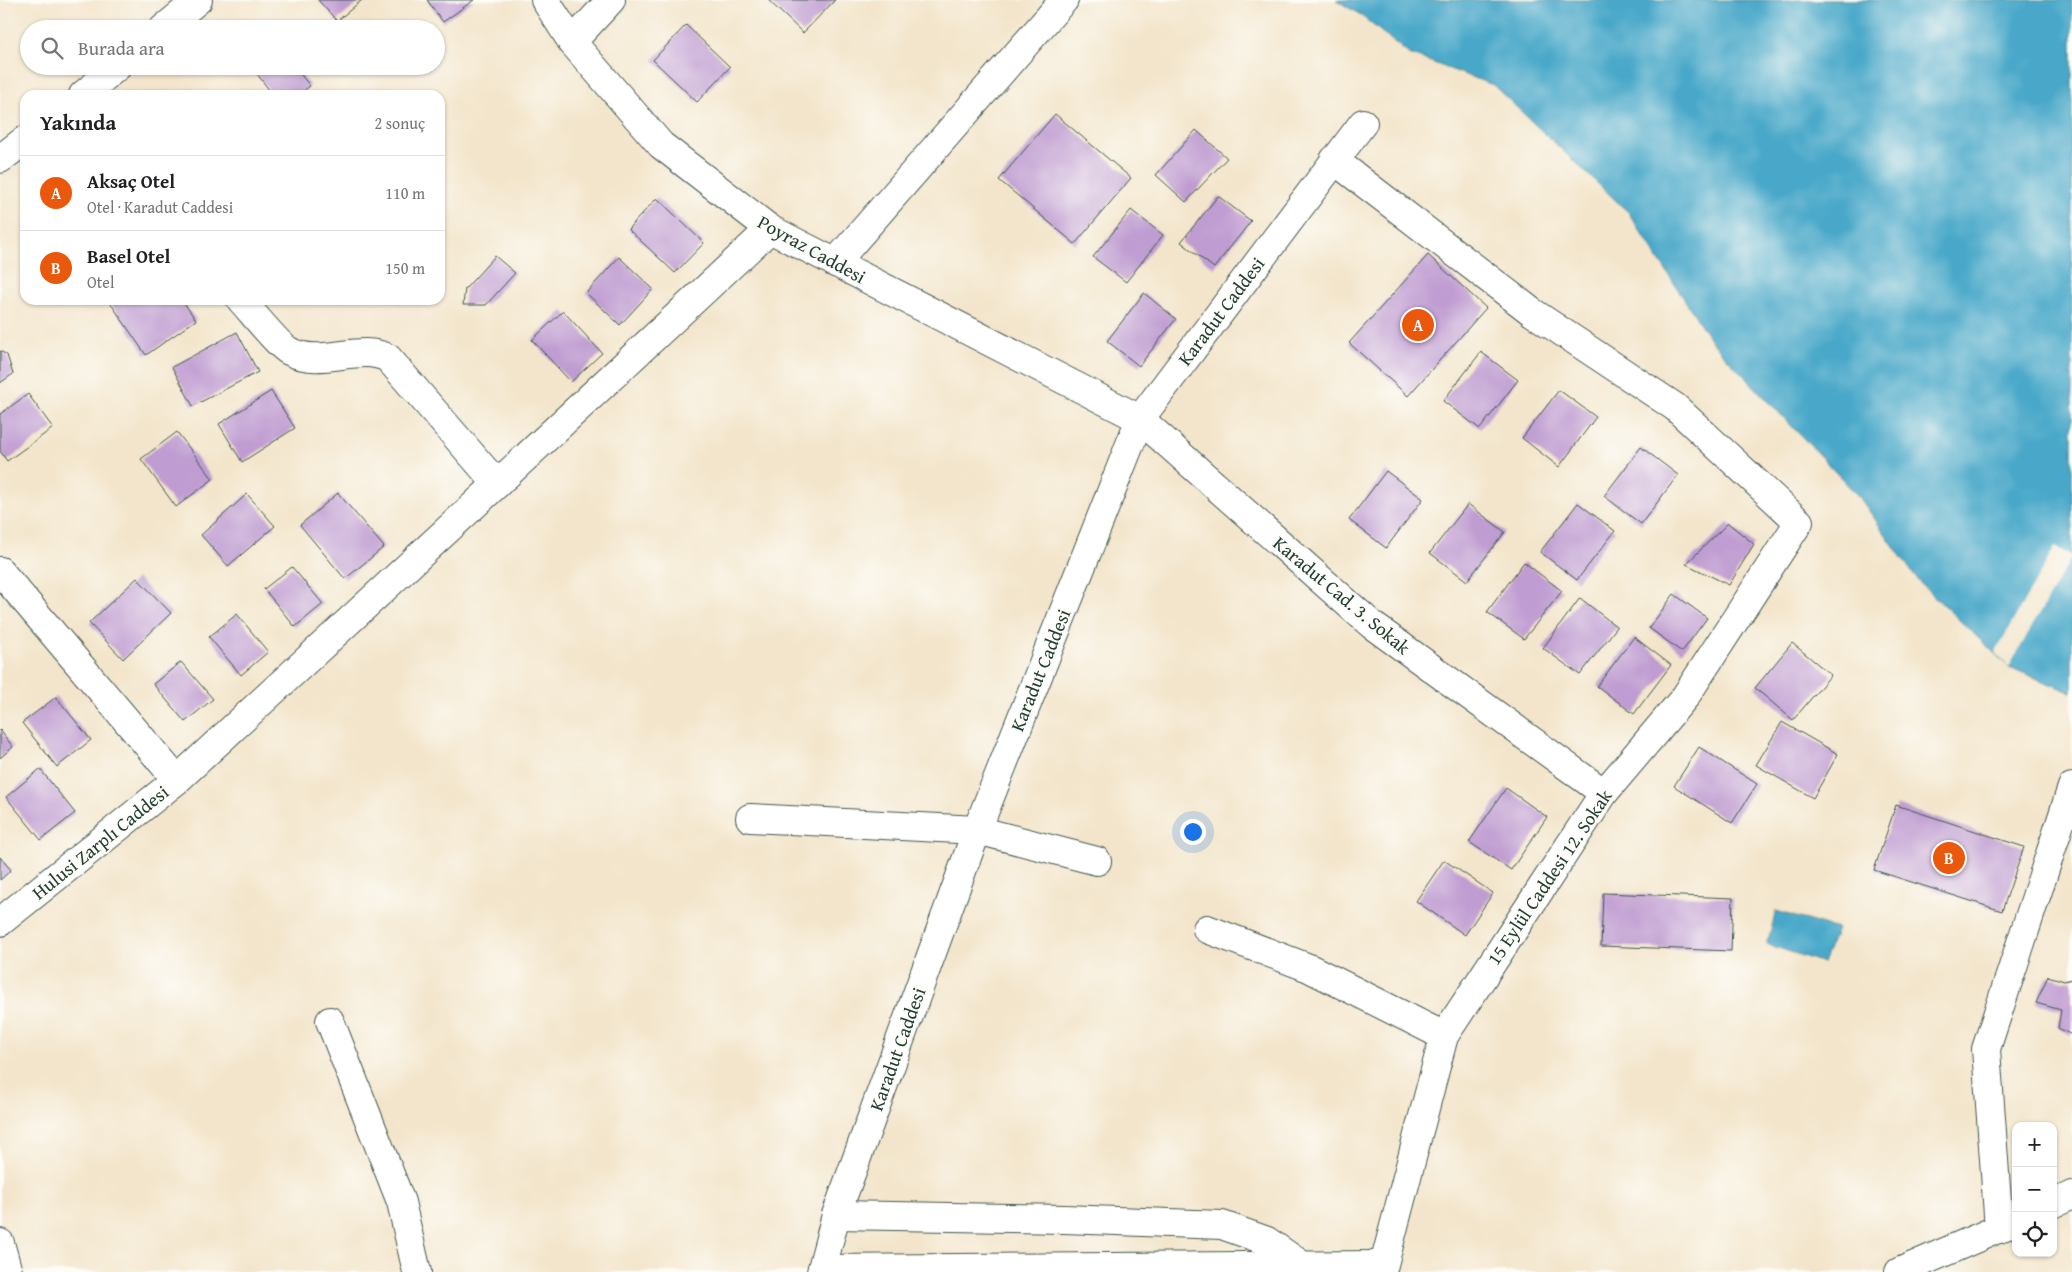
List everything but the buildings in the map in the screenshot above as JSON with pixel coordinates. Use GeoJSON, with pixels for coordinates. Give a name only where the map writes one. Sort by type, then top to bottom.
{"type":"FeatureCollection","features":[{"type":"Feature","properties":{"kind":"street"},"geometry":{"type":"LineString","coordinates":[[174,20],[198,0]]}},
{"type":"Feature","properties":{"kind":"street","name":"Poyraz Caddesi"},"geometry":{"type":"LineString","coordinates":[[545,0],[572,42],[661,145],[770,229],[1140,420]]}},
{"type":"Feature","properties":{"kind":"street"},"geometry":{"type":"LineString","coordinates":[[572,42],[611,0]]}},
{"type":"Feature","properties":{"kind":"street"},"geometry":{"type":"LineString","coordinates":[[835,264],[1064,0]]}},
{"type":"Feature","properties":{"kind":"street"},"geometry":{"type":"LineString","coordinates":[[89,90],[107,75]]}},
{"type":"Feature","properties":{"kind":"street","name":"Karadut Caddesi"},"geometry":{"type":"LineString","coordinates":[[822,1271],[836,1215],[977,830],[1140,420],[1363,123]]}},
{"type":"Feature","properties":{"kind":"street"},"geometry":{"type":"LineString","coordinates":[[0,159],[20,144]]}},
{"type":"Feature","properties":{"kind":"street","name":"15 Eylül Caddesi 12. Sokak"},"geometry":{"type":"LineString","coordinates":[[1334,160],[1532,312],[1675,407],[1799,522],[1685,697],[1604,793],[1444,1036],[1382,1268]]}},
{"type":"Feature","properties":{"kind":"street","name":"Hulusi Zarplı Caddesi"},"geometry":{"type":"LineString","coordinates":[[0,922],[177,780],[770,229]]}},
{"type":"Feature","properties":{"kind":"street"},"geometry":{"type":"LineString","coordinates":[[246,305],[287,351],[303,357],[318,358],[379,353],[388,358],[497,484]]}},
{"type":"Feature","properties":{"kind":"street","name":"Karadut Cad. 3. Sokak"},"geometry":{"type":"LineString","coordinates":[[1140,420],[1372,626],[1604,793]]}},
{"type":"Feature","properties":{"kind":"street"},"geometry":{"type":"LineString","coordinates":[[0,571],[177,780]]}},
{"type":"Feature","properties":{"kind":"street"},"geometry":{"type":"LineString","coordinates":[[1900,1272],[2007,1225],[1986,1049],[2072,787]]}},
{"type":"Feature","properties":{"kind":"street"},"geometry":{"type":"LineString","coordinates":[[750,818],[977,830],[1097,861]]}},
{"type":"Feature","properties":{"kind":"street"},"geometry":{"type":"LineString","coordinates":[[1207,929],[1309,968],[1444,1036]]}},
{"type":"Feature","properties":{"kind":"street"},"geometry":{"type":"LineString","coordinates":[[330,1021],[400,1202],[417,1272]]}},
{"type":"Feature","properties":{"kind":"street"},"geometry":{"type":"LineString","coordinates":[[2057,1202],[2072,1195]]}},
{"type":"Feature","properties":{"kind":"street"},"geometry":{"type":"LineString","coordinates":[[836,1215],[1064,1219],[1222,1225],[1267,1241],[1302,1265]]}},
{"type":"Feature","properties":{"kind":"street"},"geometry":{"type":"LineString","coordinates":[[0,1243],[8,1272]]}},
{"type":"Feature","properties":{"kind":"street"},"geometry":{"type":"LineString","coordinates":[[822,1271],[1302,1265],[1382,1268]]}},
{"type":"Feature","properties":{"kind":"water"},"geometry":{"type":"Polygon","coordinates":[[[1336,0],[2072,0],[2072,693],[2009,667],[1919,582],[1860,498],[1712,342],[1628,212],[1493,85],[1409,54],[1359,14],[1336,0]]]}},
{"type":"Feature","properties":{"kind":"water"},"geometry":{"type":"Polygon","coordinates":[[[1776,911],[1837,929],[1823,963],[1767,944],[1776,911]]]}},
{"type":"Feature","properties":{"kind":"pier"},"geometry":{"type":"Polygon","coordinates":[[[2055,547],[2072,556],[2009,667],[1995,653],[2055,547]]]}},
{"type":"Feature","properties":{"kind":"place","name":"Aksaç Otel"},"geometry":{"type":"Point","coordinates":[1418,325]}},
{"type":"Feature","properties":{"kind":"place","name":"Basel Otel"},"geometry":{"type":"Point","coordinates":[1949,858]}}]}
